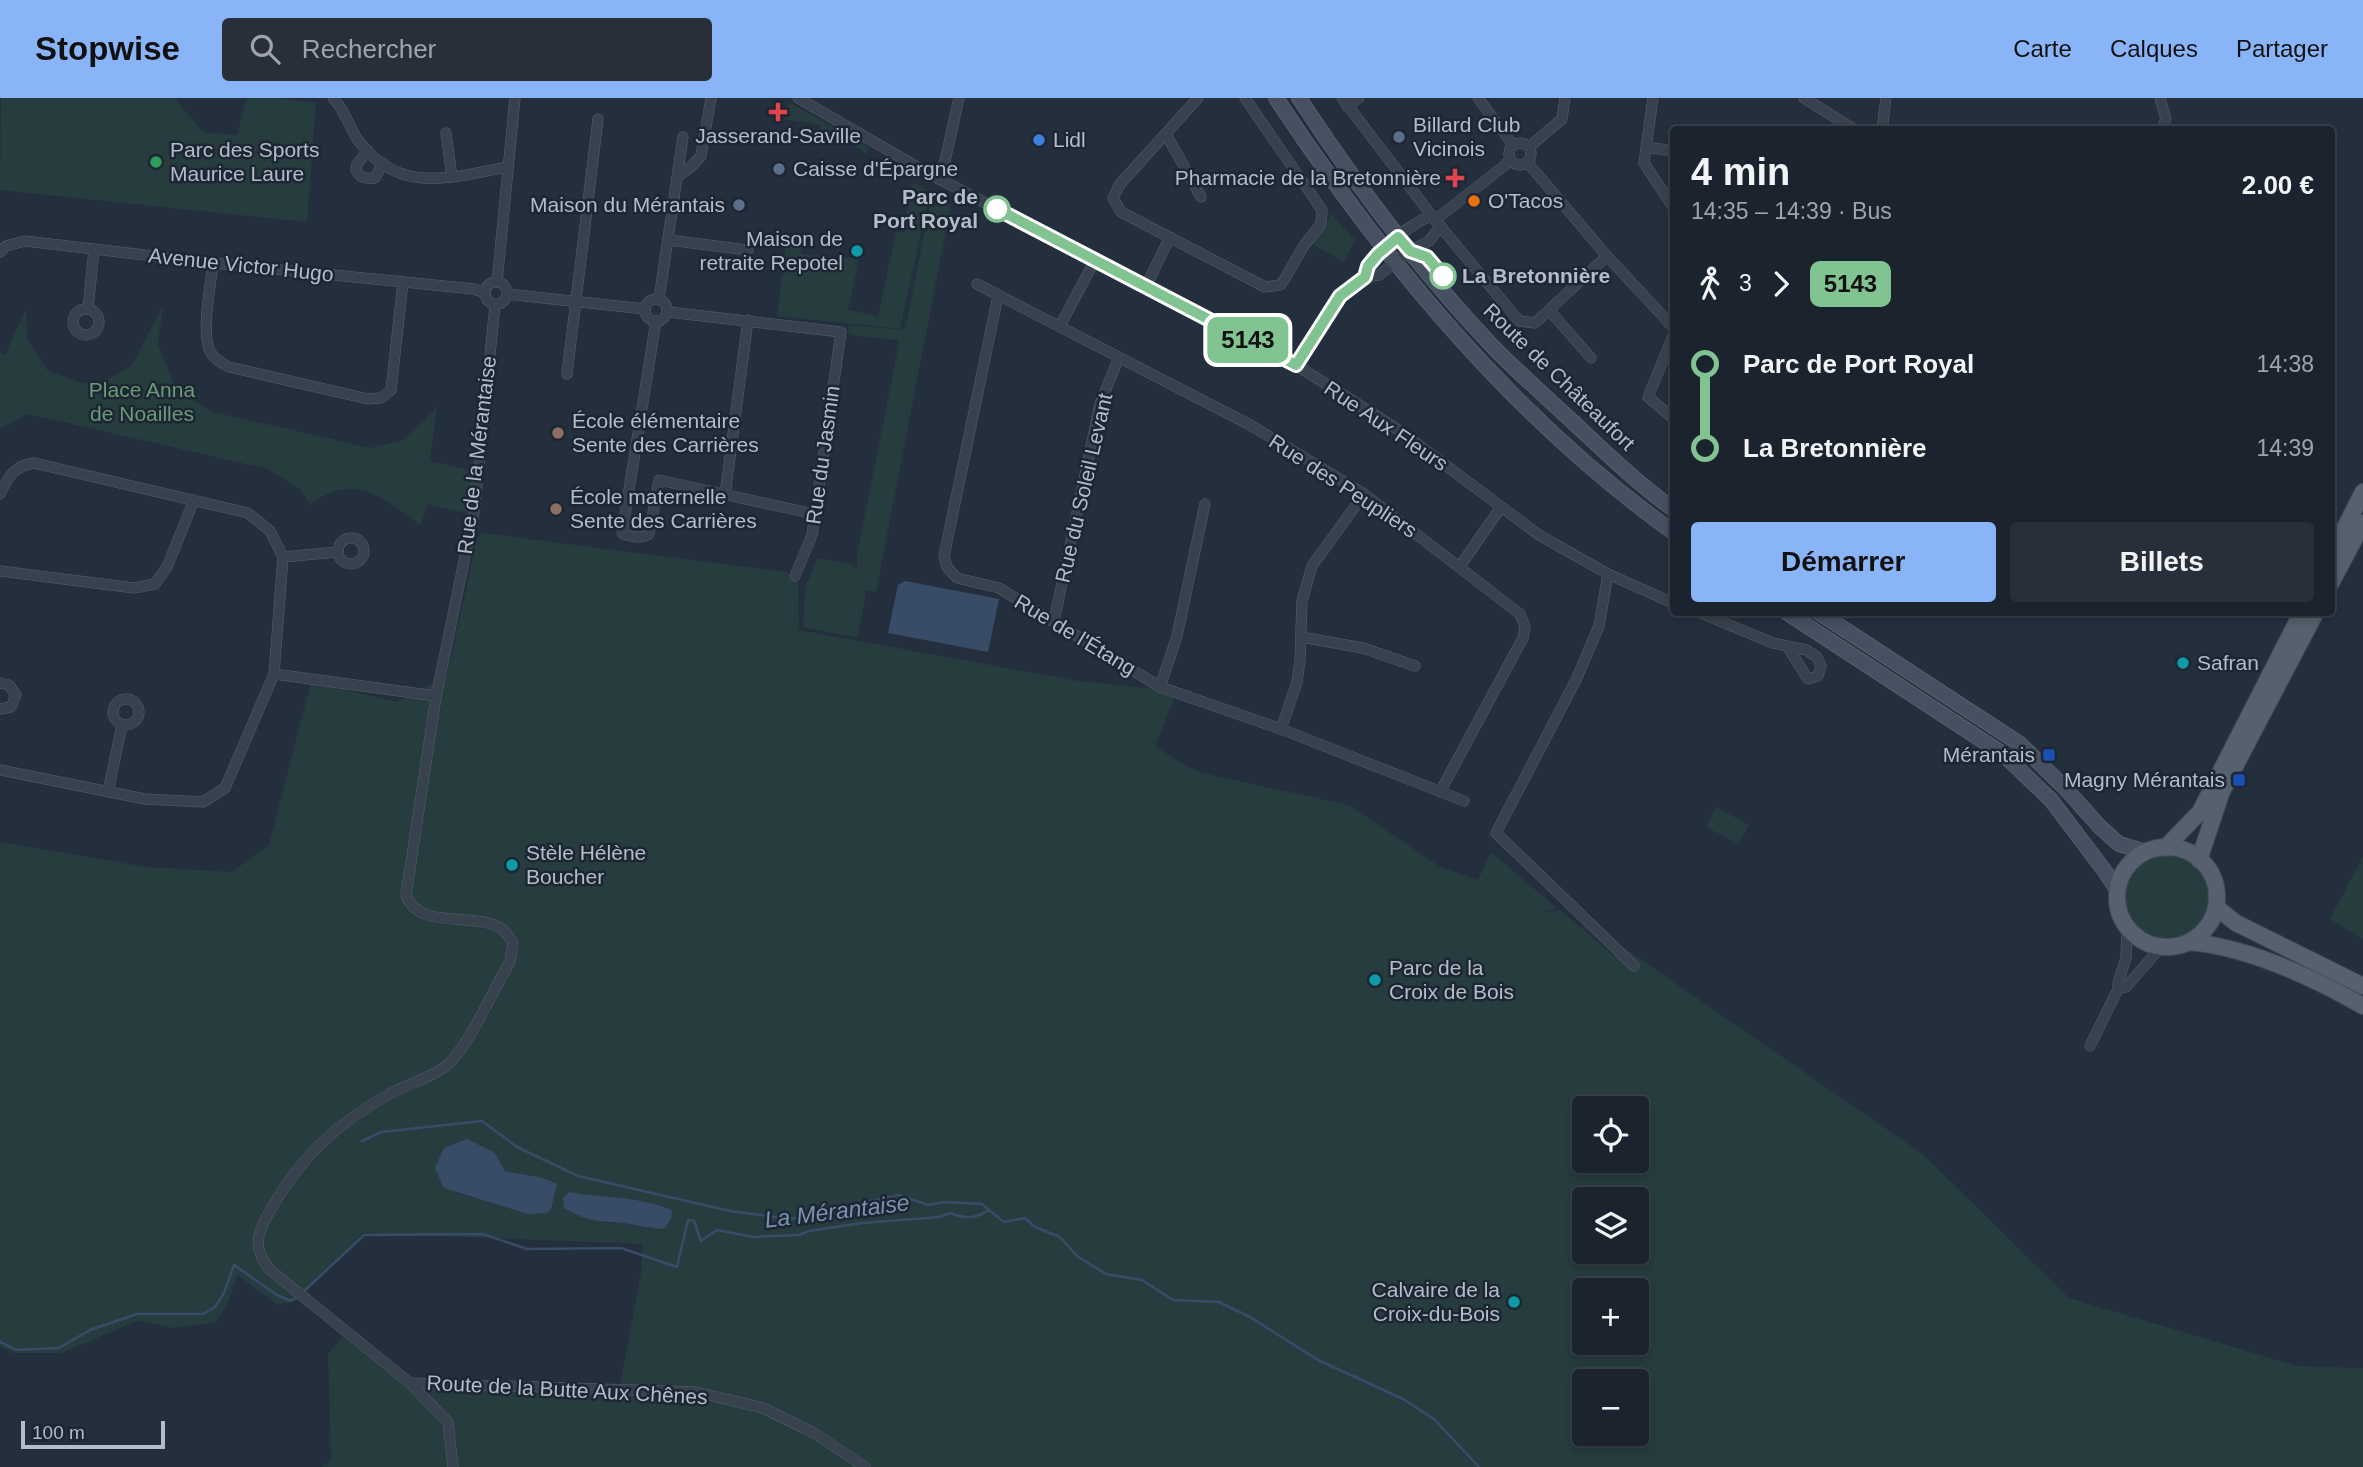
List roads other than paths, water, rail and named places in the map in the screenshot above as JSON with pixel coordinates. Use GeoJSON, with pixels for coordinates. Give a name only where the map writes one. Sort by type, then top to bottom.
{"type":"FeatureCollection","features":[{"type":"Feature","properties":{"kind":"main road","name":"Route de Châteaufort"},"geometry":{"type":"LineString","coordinates":[[1276,98],[1341,193],[1384,249],[1403,257],[1505,359],[1644,488],[1670,507]]}},
{"type":"Feature","properties":{"kind":"main road","name":"Route de Châteaufort"},"geometry":{"type":"LineString","coordinates":[[1299,98],[1333,150],[1398,237],[1403,257],[1524,405],[1633,504],[1670,530]]}},
{"type":"Feature","properties":{"kind":"main road"},"geometry":{"type":"LineString","coordinates":[[2335,547],[2363,492]]}},
{"type":"Feature","properties":{"kind":"main road"},"geometry":{"type":"LineString","coordinates":[[2335,576],[2363,523]]}},
{"type":"Feature","properties":{"kind":"main road"},"geometry":{"type":"LineString","coordinates":[[1792,616],[2003,754],[2051,800],[2118,891]]}},
{"type":"Feature","properties":{"kind":"main road"},"geometry":{"type":"LineString","coordinates":[[1824,616],[2020,744],[2119,844],[2146,852]]}},
{"type":"Feature","properties":{"kind":"main road"},"geometry":{"type":"LineString","coordinates":[[2165,848],[2200,812],[2300,616]]}},
{"type":"Feature","properties":{"kind":"main road"},"geometry":{"type":"LineString","coordinates":[[2199,860],[2222,791],[2314,616]]}},
{"type":"Feature","properties":{"kind":"main road"},"geometry":{"type":"LineString","coordinates":[[2189,942],[2206,928],[2216,907],[2215,884],[2206,867],[2189,853],[2165,848],[2146,852],[2127,868],[2118,891],[2120,914],[2127,928],[2148,944],[2171,947],[2189,942],[2222,946],[2328,986],[2363,1006]]}},
{"type":"Feature","properties":{"kind":"main road"},"geometry":{"type":"LineString","coordinates":[[2216,907],[2236,923],[2363,986]]}},
{"type":"Feature","properties":{"kind":"street"},"geometry":{"type":"LineString","coordinates":[[333,98],[343,108],[356,138],[368,152],[400,174],[430,180],[508,167]]}},
{"type":"Feature","properties":{"kind":"street"},"geometry":{"type":"LineString","coordinates":[[497,282],[515,98]]}},
{"type":"Feature","properties":{"kind":"street"},"geometry":{"type":"LineString","coordinates":[[677,177],[701,156],[711,98]]}},
{"type":"Feature","properties":{"kind":"street","name":"Rue Aux Fleurs"},"geometry":{"type":"LineString","coordinates":[[798,98],[939,179],[1296,365],[1396,429],[1539,535],[1608,575],[1670,602]]}},
{"type":"Feature","properties":{"kind":"street"},"geometry":{"type":"LineString","coordinates":[[939,179],[958,98]]}},
{"type":"Feature","properties":{"kind":"street"},"geometry":{"type":"LineString","coordinates":[[1198,98],[1120,184],[1113,198],[1121,212],[1265,287],[1273,287],[1284,280],[1303,247],[1321,224],[1322,210],[1245,98]]}},
{"type":"Feature","properties":{"kind":"street"},"geometry":{"type":"LineString","coordinates":[[1359,98],[1344,102],[1519,321],[1535,323],[1607,256]]}},
{"type":"Feature","properties":{"kind":"street"},"geometry":{"type":"LineString","coordinates":[[1478,98],[1513,145]]}},
{"type":"Feature","properties":{"kind":"street"},"geometry":{"type":"LineString","coordinates":[[1529,147],[1562,119],[1565,98]]}},
{"type":"Feature","properties":{"kind":"street"},"geometry":{"type":"LineString","coordinates":[[1653,98],[1644,163],[1670,202]]}},
{"type":"Feature","properties":{"kind":"street"},"geometry":{"type":"LineString","coordinates":[[1804,98],[1846,126]]}},
{"type":"Feature","properties":{"kind":"street"},"geometry":{"type":"LineString","coordinates":[[1882,126],[1886,98]]}},
{"type":"Feature","properties":{"kind":"street"},"geometry":{"type":"LineString","coordinates":[[2160,98],[2166,119],[2163,126]]}},
{"type":"Feature","properties":{"kind":"street"},"geometry":{"type":"LineString","coordinates":[[567,374],[598,119]]}},
{"type":"Feature","properties":{"kind":"street"},"geometry":{"type":"LineString","coordinates":[[446,134],[452,177]]}},
{"type":"Feature","properties":{"kind":"street"},"geometry":{"type":"LineString","coordinates":[[1166,134],[1201,197]]}},
{"type":"Feature","properties":{"kind":"street"},"geometry":{"type":"LineString","coordinates":[[659,299],[683,136]]}},
{"type":"Feature","properties":{"kind":"street"},"geometry":{"type":"LineString","coordinates":[[1513,145],[1521,143],[1529,147]]}},
{"type":"Feature","properties":{"kind":"street"},"geometry":{"type":"LineString","coordinates":[[1513,145],[1509,154],[1510,159],[1517,165],[1530,158],[1529,147]]}},
{"type":"Feature","properties":{"kind":"street"},"geometry":{"type":"LineString","coordinates":[[1646,147],[1670,151]]}},
{"type":"Feature","properties":{"kind":"street"},"geometry":{"type":"LineString","coordinates":[[368,152],[357,164],[359,176],[375,178],[383,163]]}},
{"type":"Feature","properties":{"kind":"street"},"geometry":{"type":"LineString","coordinates":[[1365,277],[1368,266],[1415,223],[1436,220],[1510,159]]}},
{"type":"Feature","properties":{"kind":"street"},"geometry":{"type":"LineString","coordinates":[[1527,162],[1607,256],[1670,324]]}},
{"type":"Feature","properties":{"kind":"street"},"geometry":{"type":"LineString","coordinates":[[1296,365],[1340,296],[1365,277],[1379,275],[1429,241],[1436,220]]}},
{"type":"Feature","properties":{"kind":"street"},"geometry":{"type":"LineString","coordinates":[[1146,286],[1170,237]]}},
{"type":"Feature","properties":{"kind":"street"},"geometry":{"type":"LineString","coordinates":[[668,240],[748,250]]}},
{"type":"Feature","properties":{"kind":"street","name":"Avenue Victor Hugo"},"geometry":{"type":"LineString","coordinates":[[0,252],[6,246],[25,241],[474,289],[485,293]]}},
{"type":"Feature","properties":{"kind":"street"},"geometry":{"type":"LineString","coordinates":[[88,309],[94,250]]}},
{"type":"Feature","properties":{"kind":"street"},"geometry":{"type":"LineString","coordinates":[[1060,326],[1094,260]]}},
{"type":"Feature","properties":{"kind":"street"},"geometry":{"type":"LineString","coordinates":[[213,263],[206,339],[212,355],[229,367],[368,399],[381,398],[391,390],[403,282]]}},
{"type":"Feature","properties":{"kind":"street"},"geometry":{"type":"LineString","coordinates":[[497,282],[503,285],[507,294],[505,301],[495,304],[486,299],[485,293],[488,286],[497,282]]}},
{"type":"Feature","properties":{"kind":"street","name":"Rue des Peupliers"},"geometry":{"type":"LineString","coordinates":[[977,284],[1252,426],[1364,494],[1520,614],[1525,627],[1523,638],[1440,792]]}},
{"type":"Feature","properties":{"kind":"street"},"geometry":{"type":"LineString","coordinates":[[507,294],[645,309]]}},
{"type":"Feature","properties":{"kind":"street","name":"Rue de l'Étang"},"geometry":{"type":"LineString","coordinates":[[998,296],[944,556],[947,567],[957,578],[999,588],[1160,687],[1281,729],[1464,801]]}},
{"type":"Feature","properties":{"kind":"street"},"geometry":{"type":"LineString","coordinates":[[659,299],[666,304],[668,312],[663,319],[656,321],[648,318],[645,309],[651,300],[659,299]]}},
{"type":"Feature","properties":{"kind":"street","name":"Rue de la Mérantaise"},"geometry":{"type":"LineString","coordinates":[[437,691],[474,513],[495,304]]}},
{"type":"Feature","properties":{"kind":"street"},"geometry":{"type":"LineString","coordinates":[[1549,310],[1591,358]]}},
{"type":"Feature","properties":{"kind":"street"},"geometry":{"type":"LineString","coordinates":[[668,312],[748,320],[725,495]]}},
{"type":"Feature","properties":{"kind":"street","name":"Rue du Jasmin"},"geometry":{"type":"LineString","coordinates":[[748,320],[841,332],[812,535],[795,576]]}},
{"type":"Feature","properties":{"kind":"street"},"geometry":{"type":"LineString","coordinates":[[656,321],[621,531],[624,535],[644,537],[649,534],[659,480],[814,514]]}},
{"type":"Feature","properties":{"kind":"street"},"geometry":{"type":"LineString","coordinates":[[1670,343],[1648,397],[1670,415]]}},
{"type":"Feature","properties":{"kind":"street","name":"Rue du Soleil Levant"},"geometry":{"type":"LineString","coordinates":[[1054,621],[1100,404],[1119,357]]}},
{"type":"Feature","properties":{"kind":"street"},"geometry":{"type":"LineString","coordinates":[[0,494],[8,476],[22,465],[34,463],[254,516],[270,531],[283,557],[274,674],[225,788],[202,802],[145,799],[0,770]]}},
{"type":"Feature","properties":{"kind":"street"},"geometry":{"type":"LineString","coordinates":[[1281,729],[1297,682],[1302,601],[1312,566],[1364,494]]}},
{"type":"Feature","properties":{"kind":"street"},"geometry":{"type":"LineString","coordinates":[[0,571],[134,589],[155,584],[167,567],[194,500]]}},
{"type":"Feature","properties":{"kind":"street"},"geometry":{"type":"LineString","coordinates":[[1160,687],[1177,636],[1205,504]]}},
{"type":"Feature","properties":{"kind":"street"},"geometry":{"type":"LineString","coordinates":[[1460,566],[1502,507]]}},
{"type":"Feature","properties":{"kind":"street"},"geometry":{"type":"LineString","coordinates":[[283,557],[338,552]]}},
{"type":"Feature","properties":{"kind":"street"},"geometry":{"type":"LineString","coordinates":[[1608,575],[1599,626],[1576,680],[1496,833],[1634,966]]}},
{"type":"Feature","properties":{"kind":"street"},"geometry":{"type":"LineString","coordinates":[[1708,616],[1787,646]]}},
{"type":"Feature","properties":{"kind":"street"},"geometry":{"type":"LineString","coordinates":[[1301,636],[1363,649],[1416,666]]}},
{"type":"Feature","properties":{"kind":"street"},"geometry":{"type":"LineString","coordinates":[[274,674],[437,691]]}},
{"type":"Feature","properties":{"kind":"street"},"geometry":{"type":"LineString","coordinates":[[0,683],[9,685],[16,695],[11,707],[0,709]]}},
{"type":"Feature","properties":{"kind":"street","name":"Route de la Butte Aux Chênes"},"geometry":{"type":"LineString","coordinates":[[437,691],[406,895],[416,911],[502,929],[513,942],[510,962],[463,1044],[446,1066],[396,1090],[341,1124],[300,1163],[260,1230],[258,1253],[270,1269],[299,1294],[410,1383],[696,1392],[763,1408],[814,1433],[865,1467]]}},
{"type":"Feature","properties":{"kind":"street"},"geometry":{"type":"LineString","coordinates":[[108,792],[122,724]]}},
{"type":"Feature","properties":{"kind":"street"},"geometry":{"type":"LineString","coordinates":[[2090,1046],[2118,989],[2125,966],[2127,928]]}},
{"type":"Feature","properties":{"kind":"street"},"geometry":{"type":"LineString","coordinates":[[2118,989],[2126,987],[2161,947]]}},
{"type":"Feature","properties":{"kind":"street"},"geometry":{"type":"LineString","coordinates":[[410,1383],[418,1388],[448,1422],[453,1467]]}},
{"type":"Feature","properties":{"kind":"water"},"geometry":{"type":"Polygon","coordinates":[[[905,581],[999,599],[988,652],[888,633],[898,585],[905,581]]]}},
{"type":"Feature","properties":{"kind":"water"},"geometry":{"type":"Polygon","coordinates":[[[467,1139],[495,1153],[505,1171],[557,1184],[551,1209],[547,1213],[528,1214],[444,1188],[435,1168],[444,1148],[467,1139]]]}},
{"type":"Feature","properties":{"kind":"water"},"geometry":{"type":"Polygon","coordinates":[[[569,1192],[659,1205],[672,1210],[671,1219],[664,1229],[587,1218],[564,1208],[563,1198],[569,1192]]]}},
{"type":"Feature","properties":{"kind":"waterway"},"geometry":{"type":"LineString","coordinates":[[362,1141],[381,1132],[482,1121],[517,1147],[578,1176],[730,1211],[789,1219],[866,1209],[870,1201],[899,1195],[928,1205],[944,1202],[982,1204],[989,1210]]}},
{"type":"Feature","properties":{"kind":"waterway","name":"La Mérantaise"},"geometry":{"type":"LineString","coordinates":[[303,1292],[364,1235],[483,1234],[527,1249],[621,1248],[677,1267],[688,1220],[694,1221],[701,1241],[717,1230],[753,1237],[799,1235],[862,1223],[939,1217],[950,1213],[970,1217],[989,1210],[1004,1222],[1025,1218],[1035,1227],[1060,1237],[1077,1256],[1106,1274],[1142,1280],[1173,1300],[1219,1302],[1250,1317],[1318,1360],[1403,1399],[1434,1419],[1479,1467]]}},
{"type":"Feature","properties":{"kind":"waterway","name":"La Mérantaise"},"geometry":{"type":"LineString","coordinates":[[0,1342],[17,1350],[59,1348],[90,1330],[137,1314],[203,1314],[215,1307],[224,1293],[234,1265],[277,1295],[291,1301],[298,1296]]}},
{"type":"Feature","properties":{"kind":"place","name":"Jasserand-Saville"},"geometry":{"type":"Point","coordinates":[778,112]}},
{"type":"Feature","properties":{"kind":"place","name":"Billard Club Vicinois"},"geometry":{"type":"Point","coordinates":[1399,137]}},
{"type":"Feature","properties":{"kind":"place","name":"Lidl"},"geometry":{"type":"Point","coordinates":[1039,140]}},
{"type":"Feature","properties":{"kind":"place","name":"Parc des Sports Maurice Laure"},"geometry":{"type":"Point","coordinates":[156,162]}},
{"type":"Feature","properties":{"kind":"place","name":"Caisse d'Épargne"},"geometry":{"type":"Point","coordinates":[779,169]}},
{"type":"Feature","properties":{"kind":"place","name":"Pharmacie de la Bretonnière"},"geometry":{"type":"Point","coordinates":[1455,178]}},
{"type":"Feature","properties":{"kind":"place","name":"O'Tacos"},"geometry":{"type":"Point","coordinates":[1474,201]}},
{"type":"Feature","properties":{"kind":"place","name":"Maison du Mérantais"},"geometry":{"type":"Point","coordinates":[739,205]}},
{"type":"Feature","properties":{"kind":"place","name":"Parc de Port Royal"},"geometry":{"type":"Point","coordinates":[997,209]}},
{"type":"Feature","properties":{"kind":"place","name":"Maison de retraite Repotel"},"geometry":{"type":"Point","coordinates":[857,251]}},
{"type":"Feature","properties":{"kind":"place","name":"La Bretonnière"},"geometry":{"type":"Point","coordinates":[1443,276]}},
{"type":"Feature","properties":{"kind":"place","name":"École élémentaire Sente des Carrières"},"geometry":{"type":"Point","coordinates":[558,433]}},
{"type":"Feature","properties":{"kind":"place","name":"École maternelle Sente des Carrières"},"geometry":{"type":"Point","coordinates":[556,509]}},
{"type":"Feature","properties":{"kind":"place","name":"Safran"},"geometry":{"type":"Point","coordinates":[2183,663]}},
{"type":"Feature","properties":{"kind":"place","name":"Mérantais"},"geometry":{"type":"Point","coordinates":[2049,755]}},
{"type":"Feature","properties":{"kind":"place","name":"Magny Mérantais"},"geometry":{"type":"Point","coordinates":[2239,780]}},
{"type":"Feature","properties":{"kind":"place","name":"Stèle Hélène Boucher"},"geometry":{"type":"Point","coordinates":[512,865]}},
{"type":"Feature","properties":{"kind":"place","name":"Parc de la Croix de Bois"},"geometry":{"type":"Point","coordinates":[1375,980]}},
{"type":"Feature","properties":{"kind":"place","name":"Calvaire de la Croix-du-Bois"},"geometry":{"type":"Point","coordinates":[1514,1302]}},
{"type":"Feature","properties":{"kind":"park label","name":"Place Anna de Noailles"},"geometry":{"type":"Point","coordinates":[142,402]}}]}
